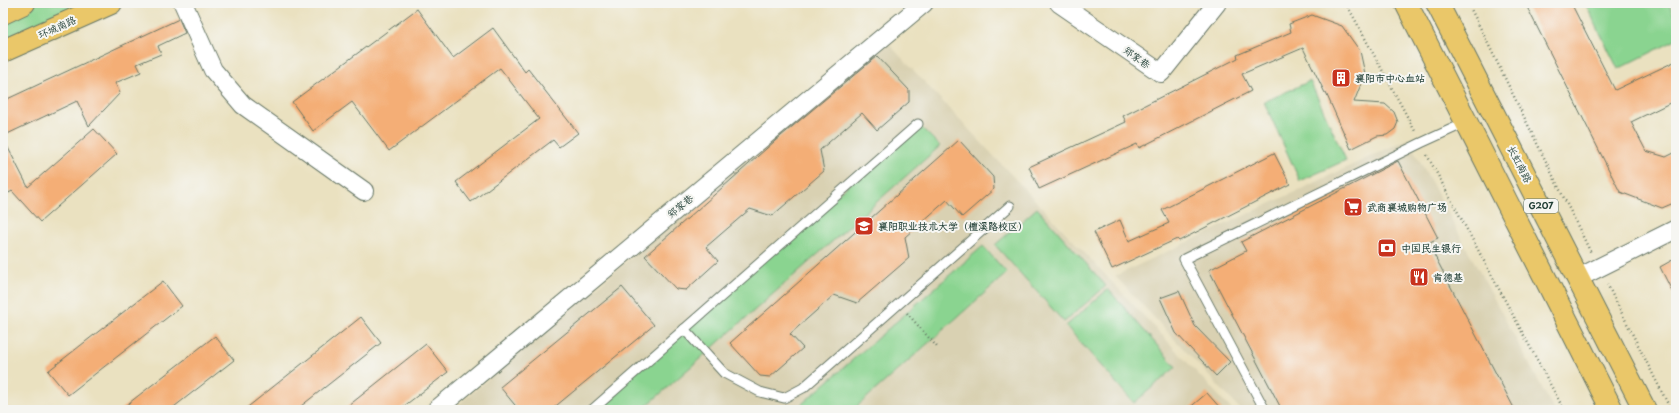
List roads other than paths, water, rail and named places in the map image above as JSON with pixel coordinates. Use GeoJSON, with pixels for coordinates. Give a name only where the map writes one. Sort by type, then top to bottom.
{"type":"FeatureCollection","features":[{"type":"Feature","properties":{"kind":"highway"},"geometry":{"type":"LineString","coordinates":[[3,13],[24,3]]}},
{"type":"Feature","properties":{"kind":"highway","name":"环城南路"},"geometry":{"type":"LineString","coordinates":[[3,51],[111,3]]}},
{"type":"Feature","properties":{"kind":"highway","name":"G207"},"geometry":{"type":"LineString","coordinates":[[1406,3],[1612,410]]}},
{"type":"Feature","properties":{"kind":"highway","name":"长虹南路"},"geometry":{"type":"LineString","coordinates":[[1437,3],[1645,410]]}},
{"type":"Feature","properties":{"kind":"street"},"geometry":{"type":"LineString","coordinates":[[183,3],[213,70],[243,106],[364,190]]}},
{"type":"Feature","properties":{"kind":"street","name":"郑家巷"},"geometry":{"type":"LineString","coordinates":[[436,410],[924,3]]}},
{"type":"Feature","properties":{"kind":"street","name":"郑家巷"},"geometry":{"type":"LineString","coordinates":[[1059,3],[1161,73],[1217,3]]}},
{"type":"Feature","properties":{"kind":"street"},"geometry":{"type":"LineString","coordinates":[[1578,278],[1676,229]]}},
{"type":"Feature","properties":{"kind":"lane"},"geometry":{"type":"LineString","coordinates":[[1265,410],[1184,259],[1467,122]]}},
{"type":"Feature","properties":{"kind":"lane"},"geometry":{"type":"LineString","coordinates":[[592,410],[918,124]]}},
{"type":"Feature","properties":{"kind":"lane"},"geometry":{"type":"LineString","coordinates":[[684,330],[724,373],[760,392],[784,398],[803,388],[1010,206]]}},
{"type":"Feature","properties":{"kind":"place","name":"襄阳市中心血站"},"geometry":{"type":"Point","coordinates":[1341,78]}},
{"type":"Feature","properties":{"kind":"place","name":"武商襄城购物广场"},"geometry":{"type":"Point","coordinates":[1353,207]}},
{"type":"Feature","properties":{"kind":"place","name":"襄阳职业技术大学（檀溪路校区）"},"geometry":{"type":"Point","coordinates":[864,226]}},
{"type":"Feature","properties":{"kind":"place","name":"中国民生银行"},"geometry":{"type":"Point","coordinates":[1387,248]}},
{"type":"Feature","properties":{"kind":"place","name":"肯德基"},"geometry":{"type":"Point","coordinates":[1419,277]}}]}
